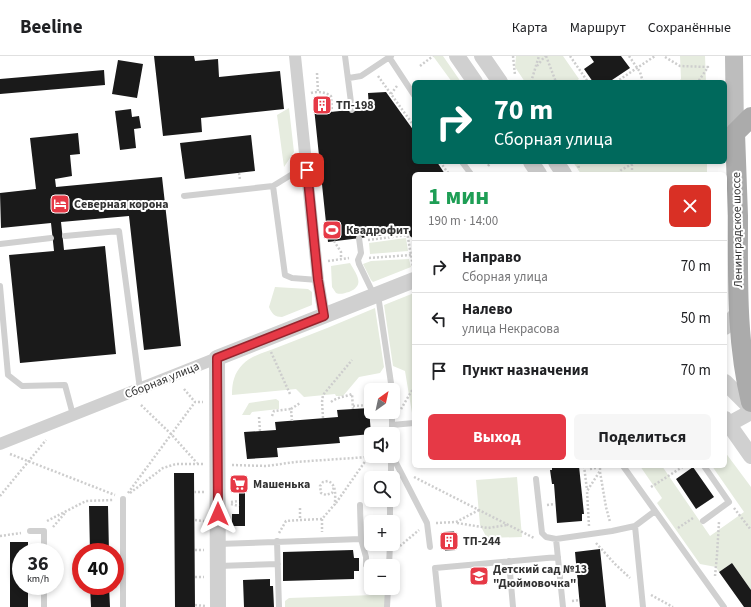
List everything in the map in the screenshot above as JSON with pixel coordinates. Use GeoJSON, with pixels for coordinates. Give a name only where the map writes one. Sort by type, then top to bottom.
{"type":"FeatureCollection","features":[{"type":"Feature","properties":{"kind":"main road","name":"Ленинградское шоссе"},"geometry":{"type":"LineString","coordinates":[[734,56],[738,216],[738,312],[742,356],[751,402]]}},
{"type":"Feature","properties":{"kind":"main road"},"geometry":{"type":"LineString","coordinates":[[735,133],[751,117]]}},
{"type":"Feature","properties":{"kind":"main road"},"geometry":{"type":"LineString","coordinates":[[738,216],[751,195]]}},
{"type":"Feature","properties":{"kind":"street"},"geometry":{"type":"LineString","coordinates":[[295,56],[318,280],[324,316]]}},
{"type":"Feature","properties":{"kind":"street"},"geometry":{"type":"LineString","coordinates":[[457,56],[474,80]]}},
{"type":"Feature","properties":{"kind":"street"},"geometry":{"type":"LineString","coordinates":[[482,56],[499,80]]}},
{"type":"Feature","properties":{"kind":"street","name":"Сборная улица"},"geometry":{"type":"LineString","coordinates":[[0,444],[376,295],[412,275]]}},
{"type":"Feature","properties":{"kind":"street"},"geometry":{"type":"LineString","coordinates":[[727,325],[738,312]]}},
{"type":"Feature","properties":{"kind":"street"},"geometry":{"type":"LineString","coordinates":[[212,606],[212,547],[218,438],[217,358]]}},
{"type":"Feature","properties":{"kind":"street"},"geometry":{"type":"LineString","coordinates":[[727,384],[751,408]]}},
{"type":"Feature","properties":{"kind":"street"},"geometry":{"type":"LineString","coordinates":[[751,412],[727,422],[751,456]]}},
{"type":"Feature","properties":{"kind":"lane"},"geometry":{"type":"LineString","coordinates":[[345,56],[352,110]]}},
{"type":"Feature","properties":{"kind":"lane"},"geometry":{"type":"LineString","coordinates":[[349,78],[361,76],[390,57],[412,92]]}},
{"type":"Feature","properties":{"kind":"lane"},"geometry":{"type":"LineString","coordinates":[[184,196],[273,186],[299,170],[307,170]]}},
{"type":"Feature","properties":{"kind":"lane"},"geometry":{"type":"LineString","coordinates":[[273,186],[285,274],[292,278],[318,280]]}},
{"type":"Feature","properties":{"kind":"lane"},"geometry":{"type":"LineString","coordinates":[[65,236],[119,231],[140,388]]}},
{"type":"Feature","properties":{"kind":"lane"},"geometry":{"type":"LineString","coordinates":[[0,244],[51,238]]}},
{"type":"Feature","properties":{"kind":"lane"},"geometry":{"type":"LineString","coordinates":[[360,240],[361,253],[358,260],[376,295],[391,383]]}},
{"type":"Feature","properties":{"kind":"lane"},"geometry":{"type":"LineString","coordinates":[[0,286],[8,375],[22,386],[65,385],[73,415]]}},
{"type":"Feature","properties":{"kind":"lane"},"geometry":{"type":"LineString","coordinates":[[392,419],[392,425],[412,423]]}},
{"type":"Feature","properties":{"kind":"lane"},"geometry":{"type":"LineString","coordinates":[[396,463],[427,523],[430,547]]}},
{"type":"Feature","properties":{"kind":"lane"},"geometry":{"type":"LineString","coordinates":[[624,468],[724,607]]}},
{"type":"Feature","properties":{"kind":"lane"},"geometry":{"type":"LineString","coordinates":[[703,521],[729,502],[705,468]]}},
{"type":"Feature","properties":{"kind":"lane"},"geometry":{"type":"LineString","coordinates":[[536,479],[542,533],[546,537],[556,539],[635,526],[655,511]]}},
{"type":"Feature","properties":{"kind":"lane"},"geometry":{"type":"LineString","coordinates":[[123,499],[124,607]]}},
{"type":"Feature","properties":{"kind":"lane"},"geometry":{"type":"LineString","coordinates":[[360,505],[361,539],[366,559]]}},
{"type":"Feature","properties":{"kind":"lane"},"geometry":{"type":"LineString","coordinates":[[635,526],[643,607]]}},
{"type":"Feature","properties":{"kind":"lane"},"geometry":{"type":"LineString","coordinates":[[30,531],[44,531],[44,543]]}},
{"type":"Feature","properties":{"kind":"lane"},"geometry":{"type":"LineString","coordinates":[[212,547],[277,542],[361,539]]}},
{"type":"Feature","properties":{"kind":"lane"},"geometry":{"type":"LineString","coordinates":[[556,539],[563,607]]}},
{"type":"Feature","properties":{"kind":"lane"},"geometry":{"type":"LineString","coordinates":[[277,542],[279,607]]}},
{"type":"Feature","properties":{"kind":"lane"},"geometry":{"type":"LineString","coordinates":[[440,607],[435,568],[558,557]]}},
{"type":"Feature","properties":{"kind":"lane"},"geometry":{"type":"LineString","coordinates":[[509,561],[513,607]]}},
{"type":"Feature","properties":{"kind":"lane"},"geometry":{"type":"LineString","coordinates":[[212,572],[278,564]]}},
{"type":"Feature","properties":{"kind":"lane"},"geometry":{"type":"LineString","coordinates":[[44,595],[44,607]]}},
{"type":"Feature","properties":{"kind":"lane"},"geometry":{"type":"LineString","coordinates":[[387,607],[388,595]]}},
{"type":"Feature","properties":{"kind":"path"},"geometry":{"type":"LineString","coordinates":[[420,66],[427,58],[431,56]]}},
{"type":"Feature","properties":{"kind":"path"},"geometry":{"type":"LineString","coordinates":[[513,56],[515,75]]}},
{"type":"Feature","properties":{"kind":"path"},"geometry":{"type":"LineString","coordinates":[[532,80],[539,56]]}},
{"type":"Feature","properties":{"kind":"path"},"geometry":{"type":"LineString","coordinates":[[536,68],[545,56]]}},
{"type":"Feature","properties":{"kind":"path"},"geometry":{"type":"LineString","coordinates":[[545,56],[555,80]]}},
{"type":"Feature","properties":{"kind":"path"},"geometry":{"type":"LineString","coordinates":[[570,56],[587,80]]}},
{"type":"Feature","properties":{"kind":"path"},"geometry":{"type":"LineString","coordinates":[[630,56],[640,72],[642,80]]}},
{"type":"Feature","properties":{"kind":"path"},"geometry":{"type":"LineString","coordinates":[[619,80],[655,56]]}},
{"type":"Feature","properties":{"kind":"path"},"geometry":{"type":"LineString","coordinates":[[665,57],[680,66],[708,67],[699,80]]}},
{"type":"Feature","properties":{"kind":"path"},"geometry":{"type":"LineString","coordinates":[[317,73],[318,92]]}},
{"type":"Feature","properties":{"kind":"path"},"geometry":{"type":"LineString","coordinates":[[381,79],[412,125]]}},
{"type":"Feature","properties":{"kind":"path"},"geometry":{"type":"LineString","coordinates":[[310,94],[318,92],[327,93],[331,96],[332,112]]}},
{"type":"Feature","properties":{"kind":"path"},"geometry":{"type":"LineString","coordinates":[[621,172],[631,164]]}},
{"type":"Feature","properties":{"kind":"path"},"geometry":{"type":"LineString","coordinates":[[239,173],[240,180]]}},
{"type":"Feature","properties":{"kind":"path"},"geometry":{"type":"LineString","coordinates":[[360,240],[407,234],[412,254],[370,258]]}},
{"type":"Feature","properties":{"kind":"path"},"geometry":{"type":"LineString","coordinates":[[327,261],[343,259],[341,252],[334,241]]}},
{"type":"Feature","properties":{"kind":"path"},"geometry":{"type":"LineString","coordinates":[[270,349],[290,394]]}},
{"type":"Feature","properties":{"kind":"path"},"geometry":{"type":"LineString","coordinates":[[323,418],[323,395],[352,360]]}},
{"type":"Feature","properties":{"kind":"path"},"geometry":{"type":"LineString","coordinates":[[123,499],[196,402],[184,390]]}},
{"type":"Feature","properties":{"kind":"path"},"geometry":{"type":"LineString","coordinates":[[392,425],[406,398],[412,390]]}},
{"type":"Feature","properties":{"kind":"path"},"geometry":{"type":"LineString","coordinates":[[331,402],[336,398],[343,398],[352,394],[353,408],[364,407]]}},
{"type":"Feature","properties":{"kind":"path"},"geometry":{"type":"LineString","coordinates":[[272,416],[274,411],[291,409],[300,404]]}},
{"type":"Feature","properties":{"kind":"path"},"geometry":{"type":"LineString","coordinates":[[141,405],[171,434],[197,464]]}},
{"type":"Feature","properties":{"kind":"path"},"geometry":{"type":"LineString","coordinates":[[291,409],[292,421]]}},
{"type":"Feature","properties":{"kind":"path"},"geometry":{"type":"LineString","coordinates":[[259,417],[260,431]]}},
{"type":"Feature","properties":{"kind":"path"},"geometry":{"type":"LineString","coordinates":[[0,536],[30,531],[86,501],[123,499],[163,468],[176,464],[206,464],[206,454],[218,438]]}},
{"type":"Feature","properties":{"kind":"path"},"geometry":{"type":"LineString","coordinates":[[0,496],[46,440]]}},
{"type":"Feature","properties":{"kind":"path"},"geometry":{"type":"LineString","coordinates":[[9,454],[123,499]]}},
{"type":"Feature","properties":{"kind":"path"},"geometry":{"type":"LineString","coordinates":[[229,465],[267,466],[295,462],[364,457]]}},
{"type":"Feature","properties":{"kind":"path"},"geometry":{"type":"LineString","coordinates":[[277,542],[280,531],[286,521],[322,519],[335,504],[364,463]]}},
{"type":"Feature","properties":{"kind":"path"},"geometry":{"type":"LineString","coordinates":[[584,468],[587,491],[587,535],[600,546],[615,564],[641,587],[656,598],[673,607]]}},
{"type":"Feature","properties":{"kind":"path"},"geometry":{"type":"LineString","coordinates":[[590,469],[596,468]]}},
{"type":"Feature","properties":{"kind":"path"},"geometry":{"type":"LineString","coordinates":[[600,468],[606,507],[612,531]]}},
{"type":"Feature","properties":{"kind":"path"},"geometry":{"type":"LineString","coordinates":[[651,487],[681,468]]}},
{"type":"Feature","properties":{"kind":"path"},"geometry":{"type":"LineString","coordinates":[[400,470],[533,538],[556,539]]}},
{"type":"Feature","properties":{"kind":"path"},"geometry":{"type":"LineString","coordinates":[[587,491],[600,472]]}},
{"type":"Feature","properties":{"kind":"path"},"geometry":{"type":"LineString","coordinates":[[334,487],[332,493],[326,495],[321,493],[319,488],[321,483],[326,480],[331,482],[334,487],[335,504]]}},
{"type":"Feature","properties":{"kind":"path"},"geometry":{"type":"LineString","coordinates":[[194,492],[206,492]]}},
{"type":"Feature","properties":{"kind":"path"},"geometry":{"type":"LineString","coordinates":[[729,502],[751,530]]}},
{"type":"Feature","properties":{"kind":"path"},"geometry":{"type":"LineString","coordinates":[[300,508],[300,520]]}},
{"type":"Feature","properties":{"kind":"path"},"geometry":{"type":"LineString","coordinates":[[712,591],[716,570],[720,509]]}},
{"type":"Feature","properties":{"kind":"path"},"geometry":{"type":"LineString","coordinates":[[44,538],[67,511]]}},
{"type":"Feature","properties":{"kind":"path"},"geometry":{"type":"LineString","coordinates":[[671,533],[693,518]]}},
{"type":"Feature","properties":{"kind":"path"},"geometry":{"type":"LineString","coordinates":[[194,520],[206,520]]}},
{"type":"Feature","properties":{"kind":"path"},"geometry":{"type":"LineString","coordinates":[[456,522],[488,528],[508,525]]}},
{"type":"Feature","properties":{"kind":"path"},"geometry":{"type":"LineString","coordinates":[[195,550],[212,547]]}},
{"type":"Feature","properties":{"kind":"path"},"geometry":{"type":"LineString","coordinates":[[195,577],[212,572]]}},
{"type":"Feature","properties":{"kind":"path"},"geometry":{"type":"LineString","coordinates":[[195,605],[212,606]]}},
{"type":"Feature","properties":{"kind":"shaded area"},"geometry":{"type":"Polygon","coordinates":[[[433,56],[443,56],[460,80],[451,80],[433,56]]]}},
{"type":"Feature","properties":{"kind":"shaded area"},"geometry":{"type":"Polygon","coordinates":[[[516,56],[563,56],[579,79],[524,80],[515,67],[516,56]]]}},
{"type":"Feature","properties":{"kind":"shaded area"},"geometry":{"type":"Polygon","coordinates":[[[680,56],[705,56],[706,80],[680,80],[680,56]]]}},
{"type":"Feature","properties":{"kind":"shaded area"},"geometry":{"type":"Polygon","coordinates":[[[289,108],[294,152],[284,167],[277,115],[289,108]]]}},
{"type":"Feature","properties":{"kind":"shaded area"},"geometry":{"type":"Polygon","coordinates":[[[574,164],[707,164],[707,172],[580,172],[574,164]]]}},
{"type":"Feature","properties":{"kind":"shaded area"},"geometry":{"type":"Polygon","coordinates":[[[406,238],[408,251],[370,254],[369,243],[406,238]]]}},
{"type":"Feature","properties":{"kind":"shaded area"},"geometry":{"type":"Polygon","coordinates":[[[409,259],[411,267],[373,282],[363,264],[371,261],[409,259]]]}},
{"type":"Feature","properties":{"kind":"shaded area"},"geometry":{"type":"Polygon","coordinates":[[[350,263],[357,275],[357,286],[349,292],[341,294],[336,293],[332,287],[331,266],[350,263]]]}},
{"type":"Feature","properties":{"kind":"shaded area"},"geometry":{"type":"Polygon","coordinates":[[[275,287],[308,289],[312,292],[312,305],[282,317],[276,316],[269,307],[275,287]]]}},
{"type":"Feature","properties":{"kind":"shaded area"},"geometry":{"type":"Polygon","coordinates":[[[412,294],[412,413],[405,371],[393,366],[384,305],[412,294]]]}},
{"type":"Feature","properties":{"kind":"shaded area"},"geometry":{"type":"Polygon","coordinates":[[[375,308],[384,367],[380,373],[359,377],[343,396],[336,396],[335,394],[304,397],[296,389],[232,395],[233,382],[240,367],[251,358],[375,308]]]}},
{"type":"Feature","properties":{"kind":"shaded area"},"geometry":{"type":"Polygon","coordinates":[[[276,399],[279,401],[279,409],[252,412],[250,415],[242,415],[249,403],[276,399]]]}},
{"type":"Feature","properties":{"kind":"shaded area"},"geometry":{"type":"Polygon","coordinates":[[[727,455],[751,487],[751,590],[732,563],[719,572],[716,567],[700,564],[657,503],[662,498],[641,468],[663,468],[710,536],[744,512],[713,468],[727,468],[727,455]]]}},
{"type":"Feature","properties":{"kind":"shaded area"},"geometry":{"type":"Polygon","coordinates":[[[517,477],[522,537],[487,538],[480,525],[476,480],[517,477]]]}},
{"type":"Feature","properties":{"kind":"shaded area"},"geometry":{"type":"Polygon","coordinates":[[[385,595],[385,607],[285,607],[285,601],[289,598],[385,595]]]}},
{"type":"Feature","properties":{"kind":"building"},"geometry":{"type":"Polygon","coordinates":[[[154,56],[194,56],[195,61],[218,59],[219,77],[280,71],[284,109],[201,118],[202,132],[163,136],[154,56]]]}},
{"type":"Feature","properties":{"kind":"building"},"geometry":{"type":"Polygon","coordinates":[[[590,56],[621,56],[630,68],[612,80],[592,80],[584,69],[594,62],[590,56]]]}},
{"type":"Feature","properties":{"kind":"building"},"geometry":{"type":"Polygon","coordinates":[[[118,60],[143,64],[137,98],[112,94],[118,60]]]}},
{"type":"Feature","properties":{"kind":"building"},"geometry":{"type":"Polygon","coordinates":[[[104,70],[105,85],[0,94],[0,79],[104,70]]]}},
{"type":"Feature","properties":{"kind":"building"},"geometry":{"type":"Polygon","coordinates":[[[386,92],[412,128],[412,164],[438,164],[444,172],[412,172],[412,238],[409,232],[328,242],[313,98],[329,97],[330,112],[369,108],[368,93],[386,92]]]}},
{"type":"Feature","properties":{"kind":"building"},"geometry":{"type":"Polygon","coordinates":[[[131,109],[132,117],[139,116],[141,128],[134,129],[136,148],[120,150],[115,111],[131,109]]]}},
{"type":"Feature","properties":{"kind":"building"},"geometry":{"type":"Polygon","coordinates":[[[78,133],[80,154],[70,155],[72,176],[55,179],[56,187],[162,177],[181,346],[144,350],[129,216],[61,222],[64,250],[105,246],[116,354],[20,363],[9,255],[54,251],[51,223],[1,228],[0,193],[36,189],[30,138],[78,133]]]}},
{"type":"Feature","properties":{"kind":"building"},"geometry":{"type":"Polygon","coordinates":[[[251,135],[255,171],[185,179],[180,143],[251,135]]]}},
{"type":"Feature","properties":{"kind":"building"},"geometry":{"type":"Polygon","coordinates":[[[364,408],[364,419],[370,419],[370,427],[364,427],[364,435],[339,437],[340,443],[277,448],[278,457],[247,459],[244,432],[276,430],[275,422],[338,417],[337,410],[364,408]]]}},
{"type":"Feature","properties":{"kind":"building"},"geometry":{"type":"Polygon","coordinates":[[[552,468],[579,468],[584,514],[582,514],[582,521],[557,523],[554,484],[552,484],[550,470],[552,470],[552,468]]]}},
{"type":"Feature","properties":{"kind":"building"},"geometry":{"type":"Polygon","coordinates":[[[694,468],[714,497],[696,509],[676,479],[694,468]]]}},
{"type":"Feature","properties":{"kind":"building"},"geometry":{"type":"Polygon","coordinates":[[[174,473],[194,473],[195,607],[175,607],[174,473]]]}},
{"type":"Feature","properties":{"kind":"building"},"geometry":{"type":"Polygon","coordinates":[[[232,480],[245,481],[245,526],[232,526],[232,514],[239,514],[239,492],[232,493],[232,480]]]}},
{"type":"Feature","properties":{"kind":"building"},"geometry":{"type":"Polygon","coordinates":[[[89,506],[108,506],[109,543],[90,543],[89,506]]]}},
{"type":"Feature","properties":{"kind":"building","name":"ТП-244"},"geometry":{"type":"Polygon","coordinates":[[[454,531],[456,550],[445,551],[444,532],[454,531]]]}},
{"type":"Feature","properties":{"kind":"building"},"geometry":{"type":"Polygon","coordinates":[[[10,542],[28,542],[12,543],[12,595],[28,595],[28,607],[10,607],[10,542]]]}},
{"type":"Feature","properties":{"kind":"building"},"geometry":{"type":"Polygon","coordinates":[[[600,549],[606,607],[580,607],[575,552],[600,549]]]}},
{"type":"Feature","properties":{"kind":"building"},"geometry":{"type":"Polygon","coordinates":[[[353,550],[354,558],[359,558],[359,571],[354,571],[354,579],[283,581],[283,552],[353,550]]]}},
{"type":"Feature","properties":{"kind":"building"},"geometry":{"type":"Polygon","coordinates":[[[732,563],[751,590],[751,607],[744,607],[719,572],[732,563]]]}},
{"type":"Feature","properties":{"kind":"building"},"geometry":{"type":"Polygon","coordinates":[[[270,579],[270,586],[273,586],[274,607],[244,607],[243,580],[270,579]]]}},
{"type":"Feature","properties":{"kind":"building"},"geometry":{"type":"Polygon","coordinates":[[[90,595],[109,595],[110,607],[91,607],[90,595]]]}},
{"type":"Feature","properties":{"kind":"place","name":"ТП-198"},"geometry":{"type":"Point","coordinates":[322,105]}},
{"type":"Feature","properties":{"kind":"place","name":"Северная корона"},"geometry":{"type":"Point","coordinates":[60,204]}},
{"type":"Feature","properties":{"kind":"place","name":"Квадрофит"},"geometry":{"type":"Point","coordinates":[332,230]}},
{"type":"Feature","properties":{"kind":"place","name":"Машенька"},"geometry":{"type":"Point","coordinates":[239,484]}},
{"type":"Feature","properties":{"kind":"place","name":"ТП-244"},"geometry":{"type":"Point","coordinates":[449,541]}},
{"type":"Feature","properties":{"kind":"place","name":"Детский сад №13 \"Дюймовочка\""},"geometry":{"type":"Point","coordinates":[479,576]}},
{"type":"Feature","properties":{"kind":"route"},"geometry":{"type":"LineString","coordinates":[[218,514],[217,358],[324,316],[318,280],[307,170]]}}]}
